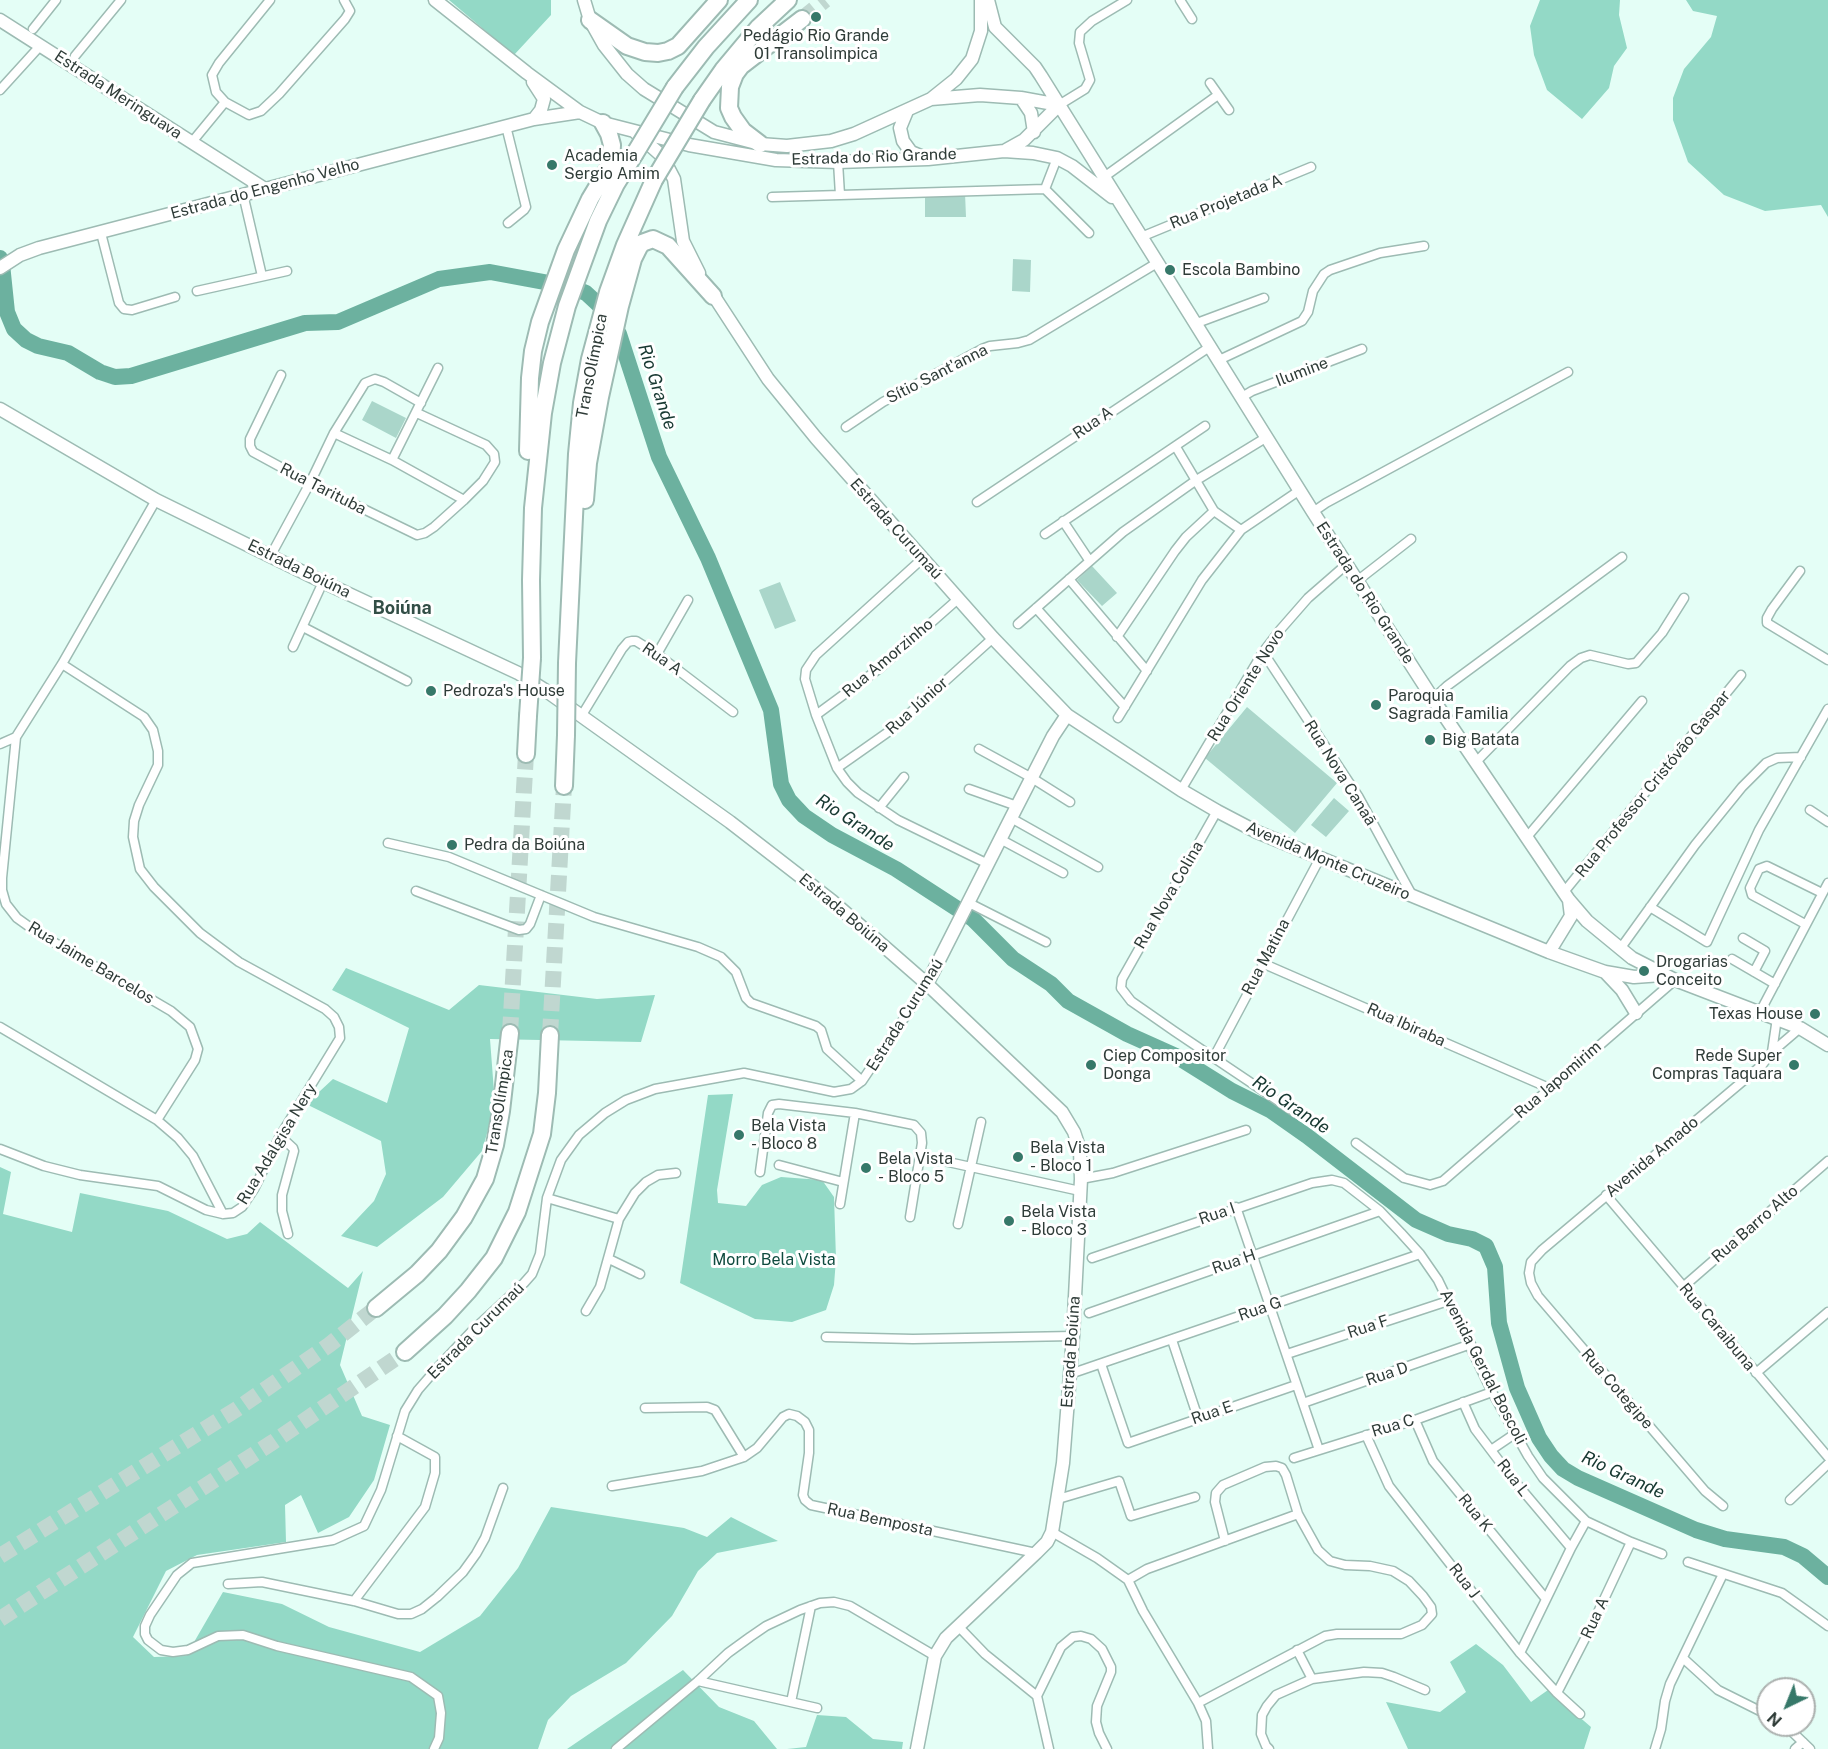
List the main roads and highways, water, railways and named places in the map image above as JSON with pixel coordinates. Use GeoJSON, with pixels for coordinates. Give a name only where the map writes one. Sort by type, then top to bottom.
{"type":"FeatureCollection","features":[{"type":"Feature","properties":{"kind":"highway"},"geometry":{"type":"LineString","coordinates":[[590,20],[627,46],[645,52],[658,53],[668,51],[686,38],[719,0]]}},
{"type":"Feature","properties":{"kind":"highway"},"geometry":{"type":"LineString","coordinates":[[525,754],[532,658],[533,508],[540,437],[552,363],[567,306],[598,221],[616,184],[675,87],[706,47],[749,0]]}},
{"type":"Feature","properties":{"kind":"highway","name":"TransOlímpica"},"geometry":{"type":"LineString","coordinates":[[564,786],[573,507],[582,403],[598,326],[625,245],[654,180],[702,100],[723,70],[759,27],[788,0]]}},
{"type":"Feature","properties":{"kind":"highway"},"geometry":{"type":"LineString","coordinates":[[760,144],[743,131],[733,117],[729,108],[730,87],[741,66],[802,19]]}},
{"type":"Feature","properties":{"kind":"highway"},"geometry":{"type":"LineString","coordinates":[[531,617],[526,592],[530,378],[533,351],[548,296],[566,250],[590,199],[611,164],[612,145],[603,123]]}},
{"type":"Feature","properties":{"kind":"highway"},"geometry":{"type":"LineString","coordinates":[[573,547],[583,522],[588,464],[600,397],[620,306],[636,252],[642,243],[653,239],[668,246],[713,296]]}},
{"type":"Feature","properties":{"kind":"highway","name":"TransOlímpica"},"geometry":{"type":"LineString","coordinates":[[376,1308],[417,1274],[439,1251],[464,1217],[485,1179],[495,1145],[501,1111],[510,1033]]}},
{"type":"Feature","properties":{"kind":"highway"},"geometry":{"type":"LineString","coordinates":[[405,1352],[445,1316],[468,1291],[494,1258],[517,1212],[543,1134],[550,1035]]}},
{"type":"Feature","properties":{"kind":"waterway","name":"Rio Grande"},"geometry":{"type":"LineString","coordinates":[[0,258],[7,312],[14,329],[26,340],[38,346],[68,353],[100,372],[115,377],[131,376],[305,323],[338,322],[439,279],[490,272],[571,287],[586,293],[600,306],[619,334],[659,457],[708,558],[771,710],[781,784],[789,800],[804,816],[832,835],[896,869],[973,919],[1013,959],[1051,984],[1068,1001],[1127,1034],[1176,1056],[1232,1091],[1270,1110],[1416,1220],[1448,1234],[1472,1239],[1486,1246],[1495,1267],[1499,1323],[1517,1388],[1539,1438],[1563,1469],[1578,1478],[1696,1530],[1725,1539],[1784,1547],[1803,1556],[1828,1577]]}},
{"type":"Feature","properties":{"kind":"tunnel"},"geometry":{"type":"LineString","coordinates":[[802,19],[825,0]]}},
{"type":"Feature","properties":{"kind":"tunnel"},"geometry":{"type":"LineString","coordinates":[[510,1033],[526,754]]}},
{"type":"Feature","properties":{"kind":"tunnel"},"geometry":{"type":"LineString","coordinates":[[550,1035],[564,786]]}},
{"type":"Feature","properties":{"kind":"tunnel"},"geometry":{"type":"LineString","coordinates":[[0,1556],[237,1409],[329,1345],[376,1308]]}},
{"type":"Feature","properties":{"kind":"tunnel"},"geometry":{"type":"LineString","coordinates":[[0,1619],[273,1442],[405,1352]]}},
{"type":"Feature","properties":{"kind":"place","name":"Pedágio Rio Grande 01 Transolimpica"},"geometry":{"type":"Point","coordinates":[816,17]}},
{"type":"Feature","properties":{"kind":"place","name":"Academia Sergio Amim"},"geometry":{"type":"Point","coordinates":[552,165]}},
{"type":"Feature","properties":{"kind":"place","name":"Escola Bambino"},"geometry":{"type":"Point","coordinates":[1170,270]}},
{"type":"Feature","properties":{"kind":"place","name":"Pedroza's House"},"geometry":{"type":"Point","coordinates":[431,691]}},
{"type":"Feature","properties":{"kind":"place","name":"Paroquia Sagrada Familia"},"geometry":{"type":"Point","coordinates":[1376,705]}},
{"type":"Feature","properties":{"kind":"place","name":"Big Batata"},"geometry":{"type":"Point","coordinates":[1430,740]}},
{"type":"Feature","properties":{"kind":"place","name":"Pedra da Boiúna"},"geometry":{"type":"Point","coordinates":[452,845]}},
{"type":"Feature","properties":{"kind":"place","name":"Drogarias Conceito"},"geometry":{"type":"Point","coordinates":[1644,971]}},
{"type":"Feature","properties":{"kind":"place","name":"Texas House"},"geometry":{"type":"Point","coordinates":[1815,1014]}},
{"type":"Feature","properties":{"kind":"place","name":"Ciep Compositor Donga"},"geometry":{"type":"Point","coordinates":[1091,1065]}},
{"type":"Feature","properties":{"kind":"place","name":"Rede Super Compras Taquara"},"geometry":{"type":"Point","coordinates":[1794,1065]}},
{"type":"Feature","properties":{"kind":"place","name":"Bela Vista - Bloco 8"},"geometry":{"type":"Point","coordinates":[739,1135]}},
{"type":"Feature","properties":{"kind":"place","name":"Bela Vista - Bloco 1"},"geometry":{"type":"Point","coordinates":[1018,1157]}},
{"type":"Feature","properties":{"kind":"place","name":"Bela Vista - Bloco 5"},"geometry":{"type":"Point","coordinates":[866,1168]}},
{"type":"Feature","properties":{"kind":"place","name":"Bela Vista - Bloco 3"},"geometry":{"type":"Point","coordinates":[1009,1221]}},
{"type":"Feature","properties":{"kind":"district","name":"Boiúna"},"geometry":{"type":"Point","coordinates":[402,608]}},
{"type":"Feature","properties":{"kind":"park label","name":"Morro Bela Vista"},"geometry":{"type":"Point","coordinates":[774,1260]}}]}
